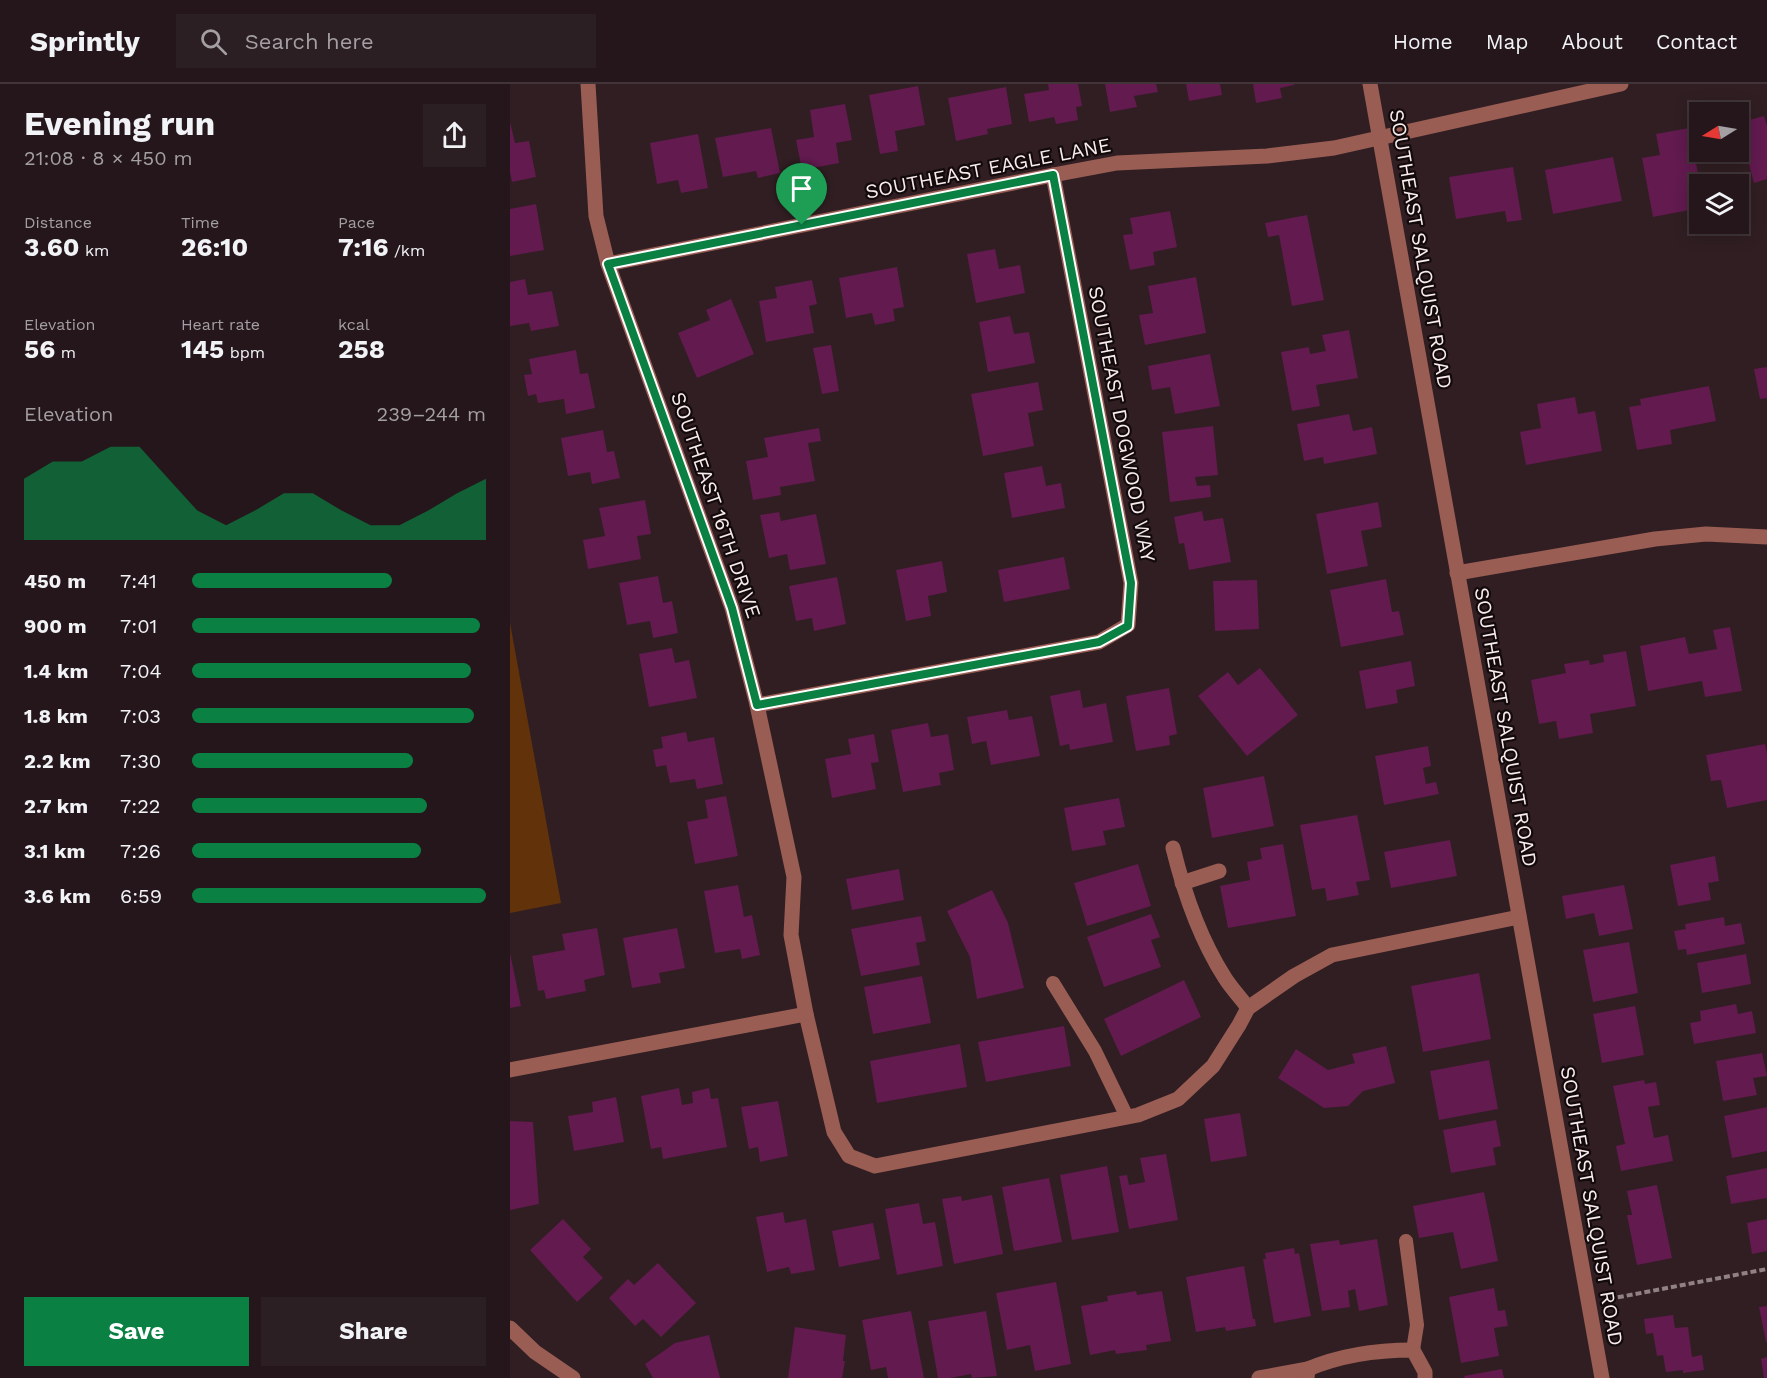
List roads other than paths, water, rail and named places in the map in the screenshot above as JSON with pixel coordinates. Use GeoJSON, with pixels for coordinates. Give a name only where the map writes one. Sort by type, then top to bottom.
{"type":"FeatureCollection","features":[{"type":"Feature","properties":{"kind":"street","name":"SOUTHEAST 16TH DRIVE"},"geometry":{"type":"LineString","coordinates":[[588,84],[596,216],[608,264],[732,608],[757,705],[794,877],[791,935],[806,1014],[834,1132],[849,1156],[875,1166],[1138,1115],[1178,1100],[1213,1066],[1248,1008]]}},
{"type":"Feature","properties":{"kind":"street","name":"SOUTHEAST SALQUIST ROAD"},"geometry":{"type":"LineString","coordinates":[[1370,84],[1602,1378]]}},
{"type":"Feature","properties":{"kind":"street","name":"SOUTHEAST EAGLE LANE"},"geometry":{"type":"LineString","coordinates":[[608,264],[1117,163],[1268,156],[1334,148],[1621,84]]}},
{"type":"Feature","properties":{"kind":"street","name":"SOUTHEAST DOGWOOD WAY"},"geometry":{"type":"LineString","coordinates":[[757,705],[1099,642],[1128,626],[1131,583],[1053,175]]}},
{"type":"Feature","properties":{"kind":"street"},"geometry":{"type":"LineString","coordinates":[[1457,573],[1655,539],[1706,534],[1767,537]]}},
{"type":"Feature","properties":{"kind":"street"},"geometry":{"type":"LineString","coordinates":[[1173,848],[1182,883],[1198,926],[1225,978],[1248,1008],[1294,976],[1332,955],[1377,944],[1519,917]]}},
{"type":"Feature","properties":{"kind":"street"},"geometry":{"type":"LineString","coordinates":[[1182,883],[1219,871]]}},
{"type":"Feature","properties":{"kind":"street"},"geometry":{"type":"LineString","coordinates":[[510,1070],[806,1014]]}},
{"type":"Feature","properties":{"kind":"street"},"geometry":{"type":"LineString","coordinates":[[510,1328],[535,1352],[573,1378]]}},
{"type":"Feature","properties":{"kind":"street"},"geometry":{"type":"LineString","coordinates":[[1259,1378],[1307,1373],[1331,1360],[1388,1350],[1413,1350],[1425,1372],[1425,1378]]}},
{"type":"Feature","properties":{"kind":"lane"},"geometry":{"type":"LineString","coordinates":[[1053,982],[1095,1051],[1127,1117]]}},
{"type":"Feature","properties":{"kind":"lane"},"geometry":{"type":"LineString","coordinates":[[1406,1241],[1418,1325],[1413,1350]]}}]}
